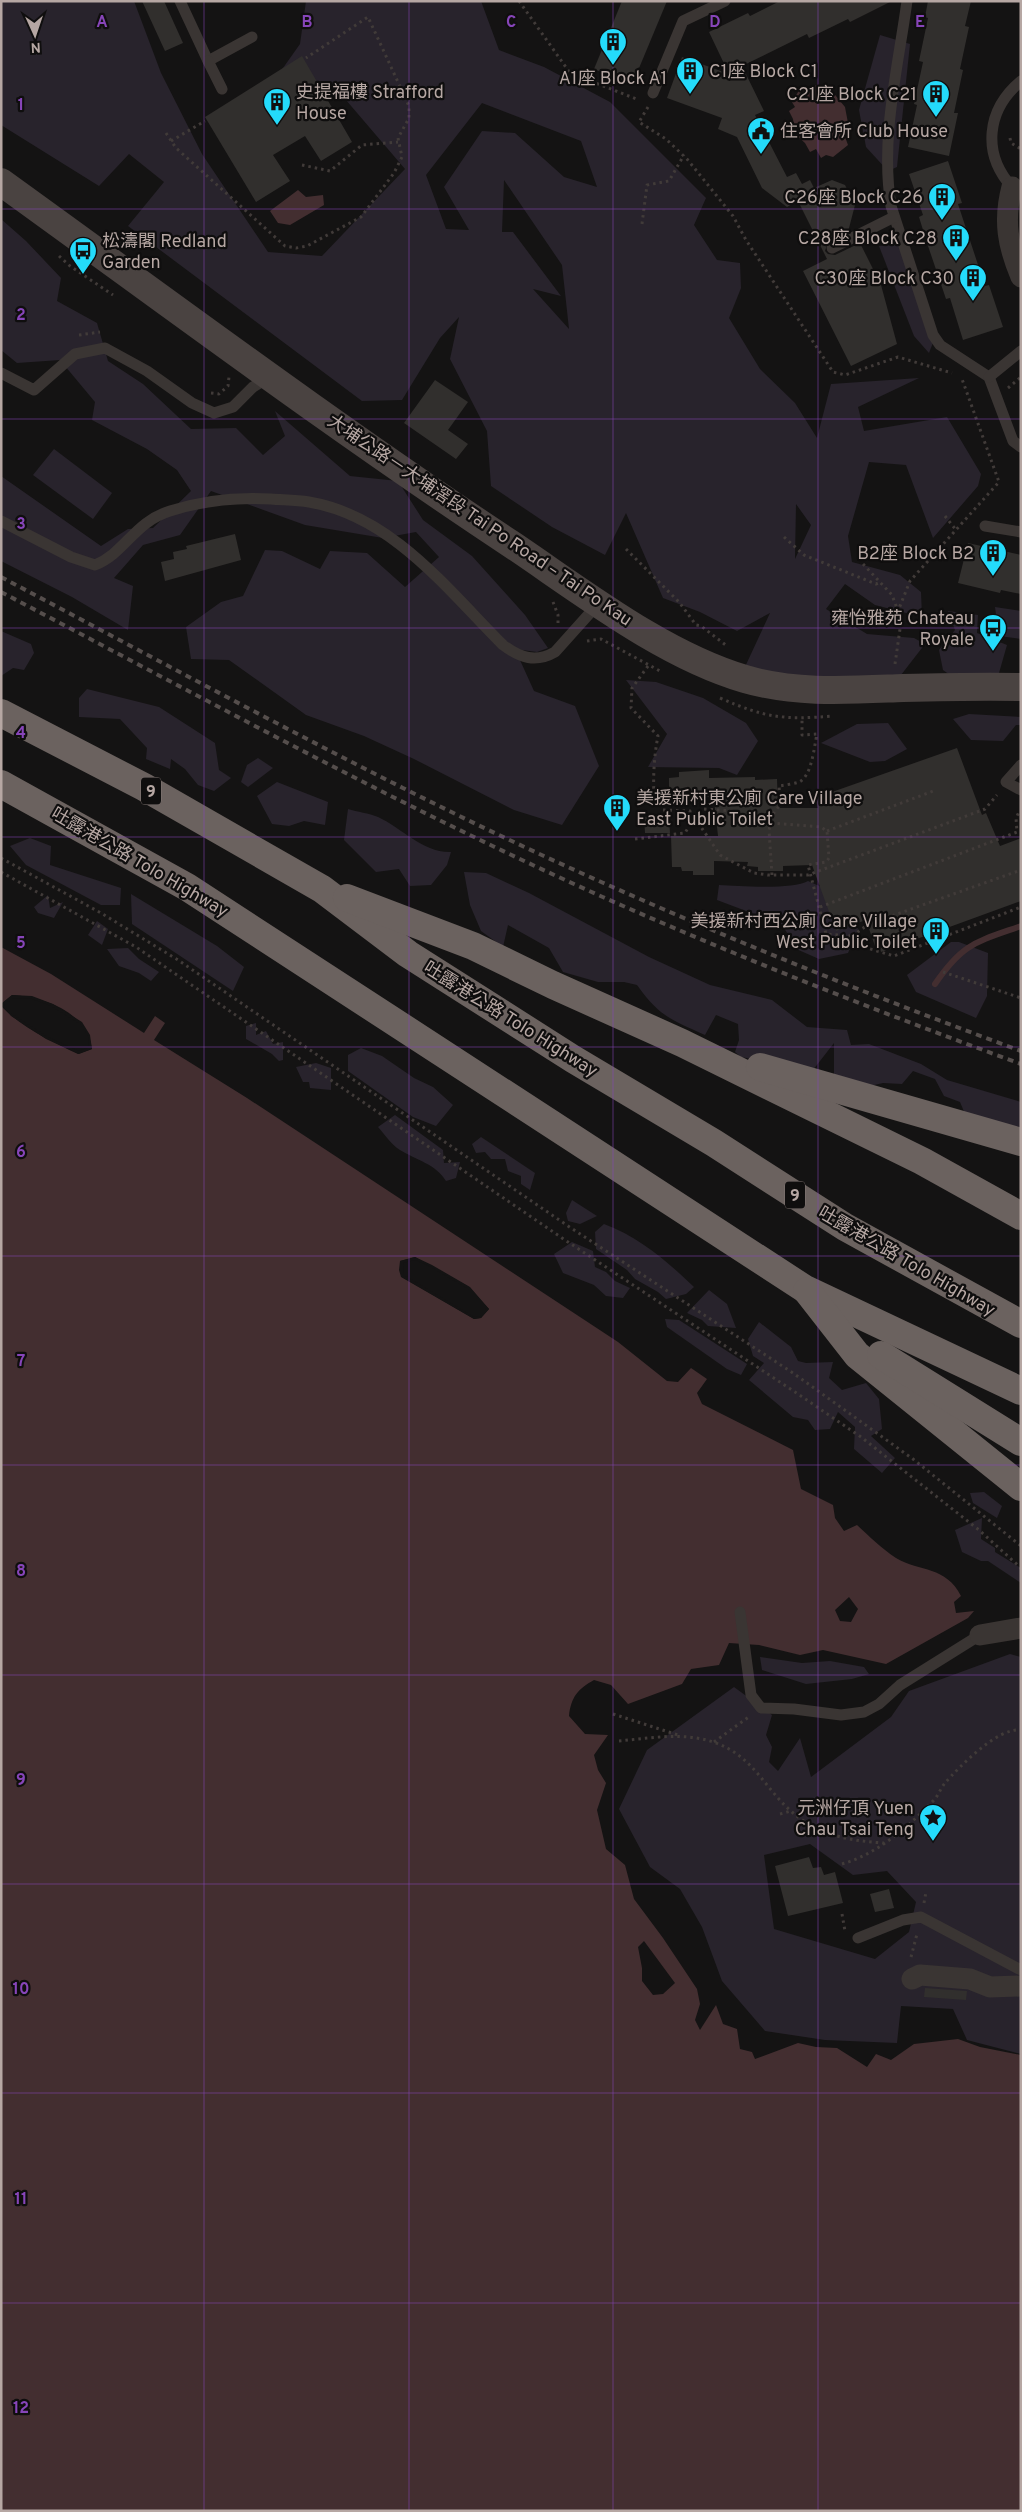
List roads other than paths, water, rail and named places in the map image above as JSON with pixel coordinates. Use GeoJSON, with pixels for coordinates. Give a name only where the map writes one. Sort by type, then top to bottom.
{"type":"FeatureCollection","features":[{"type":"Feature","properties":{"kind":"highway","name":"吐露港公路 Tolo Highway"},"geometry":{"type":"LineString","coordinates":[[1,713],[144,786],[322,889],[408,954],[573,1059],[714,1143],[845,1227],[912,1266],[1021,1324]]}},
{"type":"Feature","properties":{"kind":"highway","name":"吐露港公路 Tolo Highway"},"geometry":{"type":"LineString","coordinates":[[1,784],[65,817],[187,887],[806,1289],[1021,1391]]}},
{"type":"Feature","properties":{"kind":"highway"},"geometry":{"type":"LineString","coordinates":[[322,889],[473,946],[552,985],[682,1042],[922,1161],[1021,1216]]}},
{"type":"Feature","properties":{"kind":"highway"},"geometry":{"type":"LineString","coordinates":[[682,1042],[736,1061],[1021,1142]]}},
{"type":"Feature","properties":{"kind":"highway"},"geometry":{"type":"LineString","coordinates":[[806,1289],[857,1355],[1021,1487]]}},
{"type":"Feature","properties":{"kind":"highway"},"geometry":{"type":"LineString","coordinates":[[831,1323],[1021,1442]]}},
{"type":"Feature","properties":{"kind":"main road","name":"大埔公路－大埔滘段 Tai Po Road – Tai Po Kau"},"geometry":{"type":"LineString","coordinates":[[1,182],[269,377],[451,504],[598,604],[702,663],[751,680],[788,687],[839,691],[964,686],[1021,687]]}},
{"type":"Feature","properties":{"kind":"street"},"geometry":{"type":"LineString","coordinates":[[1016,186],[1008,204],[1007,237],[1011,254],[1021,277]]}},
{"type":"Feature","properties":{"kind":"street"},"geometry":{"type":"LineString","coordinates":[[980,1635],[1021,1628]]}},
{"type":"Feature","properties":{"kind":"street"},"geometry":{"type":"LineString","coordinates":[[912,1979],[920,1975],[970,1978],[990,1987],[1021,1986]]}},
{"type":"Feature","properties":{"kind":"lane"},"geometry":{"type":"LineString","coordinates":[[180,1],[222,90]]}},
{"type":"Feature","properties":{"kind":"lane"},"geometry":{"type":"LineString","coordinates":[[653,93],[683,21],[725,1]]}},
{"type":"Feature","properties":{"kind":"lane"},"geometry":{"type":"LineString","coordinates":[[908,1],[887,148],[888,187],[894,217],[933,335],[940,345],[989,377],[1013,441],[1021,447]]}},
{"type":"Feature","properties":{"kind":"lane"},"geometry":{"type":"LineString","coordinates":[[208,61],[252,37]]}},
{"type":"Feature","properties":{"kind":"lane"},"geometry":{"type":"LineString","coordinates":[[1016,186],[996,166],[992,139],[999,106],[1011,90],[1021,81]]}},
{"type":"Feature","properties":{"kind":"lane"},"geometry":{"type":"LineString","coordinates":[[832,248],[894,217]]}},
{"type":"Feature","properties":{"kind":"lane"},"geometry":{"type":"LineString","coordinates":[[1,373],[34,390],[76,354],[105,348],[147,371],[192,403],[214,413],[233,407],[253,388],[269,377]]}},
{"type":"Feature","properties":{"kind":"lane"},"geometry":{"type":"LineString","coordinates":[[989,377],[1021,351]]}},
{"type":"Feature","properties":{"kind":"lane"},"geometry":{"type":"LineString","coordinates":[[1,521],[71,557],[94,566],[107,560],[145,522],[177,509],[251,498],[308,502],[328,506],[360,518],[394,538],[503,645],[512,652],[530,659],[547,656],[555,652],[598,604]]}},
{"type":"Feature","properties":{"kind":"lane"},"geometry":{"type":"LineString","coordinates":[[985,526],[1021,532]]}},
{"type":"Feature","properties":{"kind":"lane"},"geometry":{"type":"LineString","coordinates":[[1021,765],[1006,782],[1021,790]]}},
{"type":"Feature","properties":{"kind":"lane"},"geometry":{"type":"LineString","coordinates":[[740,1612],[751,1696],[761,1708],[794,1709],[841,1715],[864,1712],[879,1704],[900,1685],[980,1635]]}},
{"type":"Feature","properties":{"kind":"lane"},"geometry":{"type":"LineString","coordinates":[[858,1938],[903,1920],[921,1917],[1021,1970]]}},
{"type":"Feature","properties":{"kind":"waterway"},"geometry":{"type":"LineString","coordinates":[[935,984],[945,970],[963,952],[981,941],[1021,926]]}},
{"type":"Feature","properties":{"kind":"railway"},"geometry":{"type":"LineString","coordinates":[[1,577],[358,765],[478,825],[679,916],[883,999],[1021,1051]]}},
{"type":"Feature","properties":{"kind":"railway"},"geometry":{"type":"LineString","coordinates":[[1,592],[296,748],[520,859],[648,917],[754,961],[1021,1064]]}},
{"type":"Feature","properties":{"kind":"place","name":"A1座 Block A1"},"geometry":{"type":"Point","coordinates":[613,66]}},
{"type":"Feature","properties":{"kind":"place","name":"C1座 Block C1"},"geometry":{"type":"Point","coordinates":[690,95]}},
{"type":"Feature","properties":{"kind":"place","name":"C21座 Block C21"},"geometry":{"type":"Point","coordinates":[936,118]}},
{"type":"Feature","properties":{"kind":"place","name":"史提福樓 Strafford House"},"geometry":{"type":"Point","coordinates":[277,126]}},
{"type":"Feature","properties":{"kind":"place","name":"住客會所 Club House"},"geometry":{"type":"Point","coordinates":[761,155]}},
{"type":"Feature","properties":{"kind":"place","name":"C26座 Block C26"},"geometry":{"type":"Point","coordinates":[942,221]}},
{"type":"Feature","properties":{"kind":"place","name":"C28座 Block C28"},"geometry":{"type":"Point","coordinates":[956,262]}},
{"type":"Feature","properties":{"kind":"place","name":"松濤閣 Redland Garden"},"geometry":{"type":"Point","coordinates":[83,275]}},
{"type":"Feature","properties":{"kind":"place","name":"C30座 Block C30"},"geometry":{"type":"Point","coordinates":[973,302]}},
{"type":"Feature","properties":{"kind":"place","name":"B2座 Block B2"},"geometry":{"type":"Point","coordinates":[993,577]}},
{"type":"Feature","properties":{"kind":"place","name":"雍怡雅苑 Chateau Royale"},"geometry":{"type":"Point","coordinates":[993,652]}},
{"type":"Feature","properties":{"kind":"place","name":"美援新村東公廁 Care Village East Public Toilet"},"geometry":{"type":"Point","coordinates":[617,832]}},
{"type":"Feature","properties":{"kind":"place","name":"美援新村西公廁 Care Village West Public Toilet"},"geometry":{"type":"Point","coordinates":[936,955]}},
{"type":"Feature","properties":{"kind":"place","name":"元洲仔頂 Yuen Chau Tsai Teng"},"geometry":{"type":"Point","coordinates":[933,1842]}}]}
